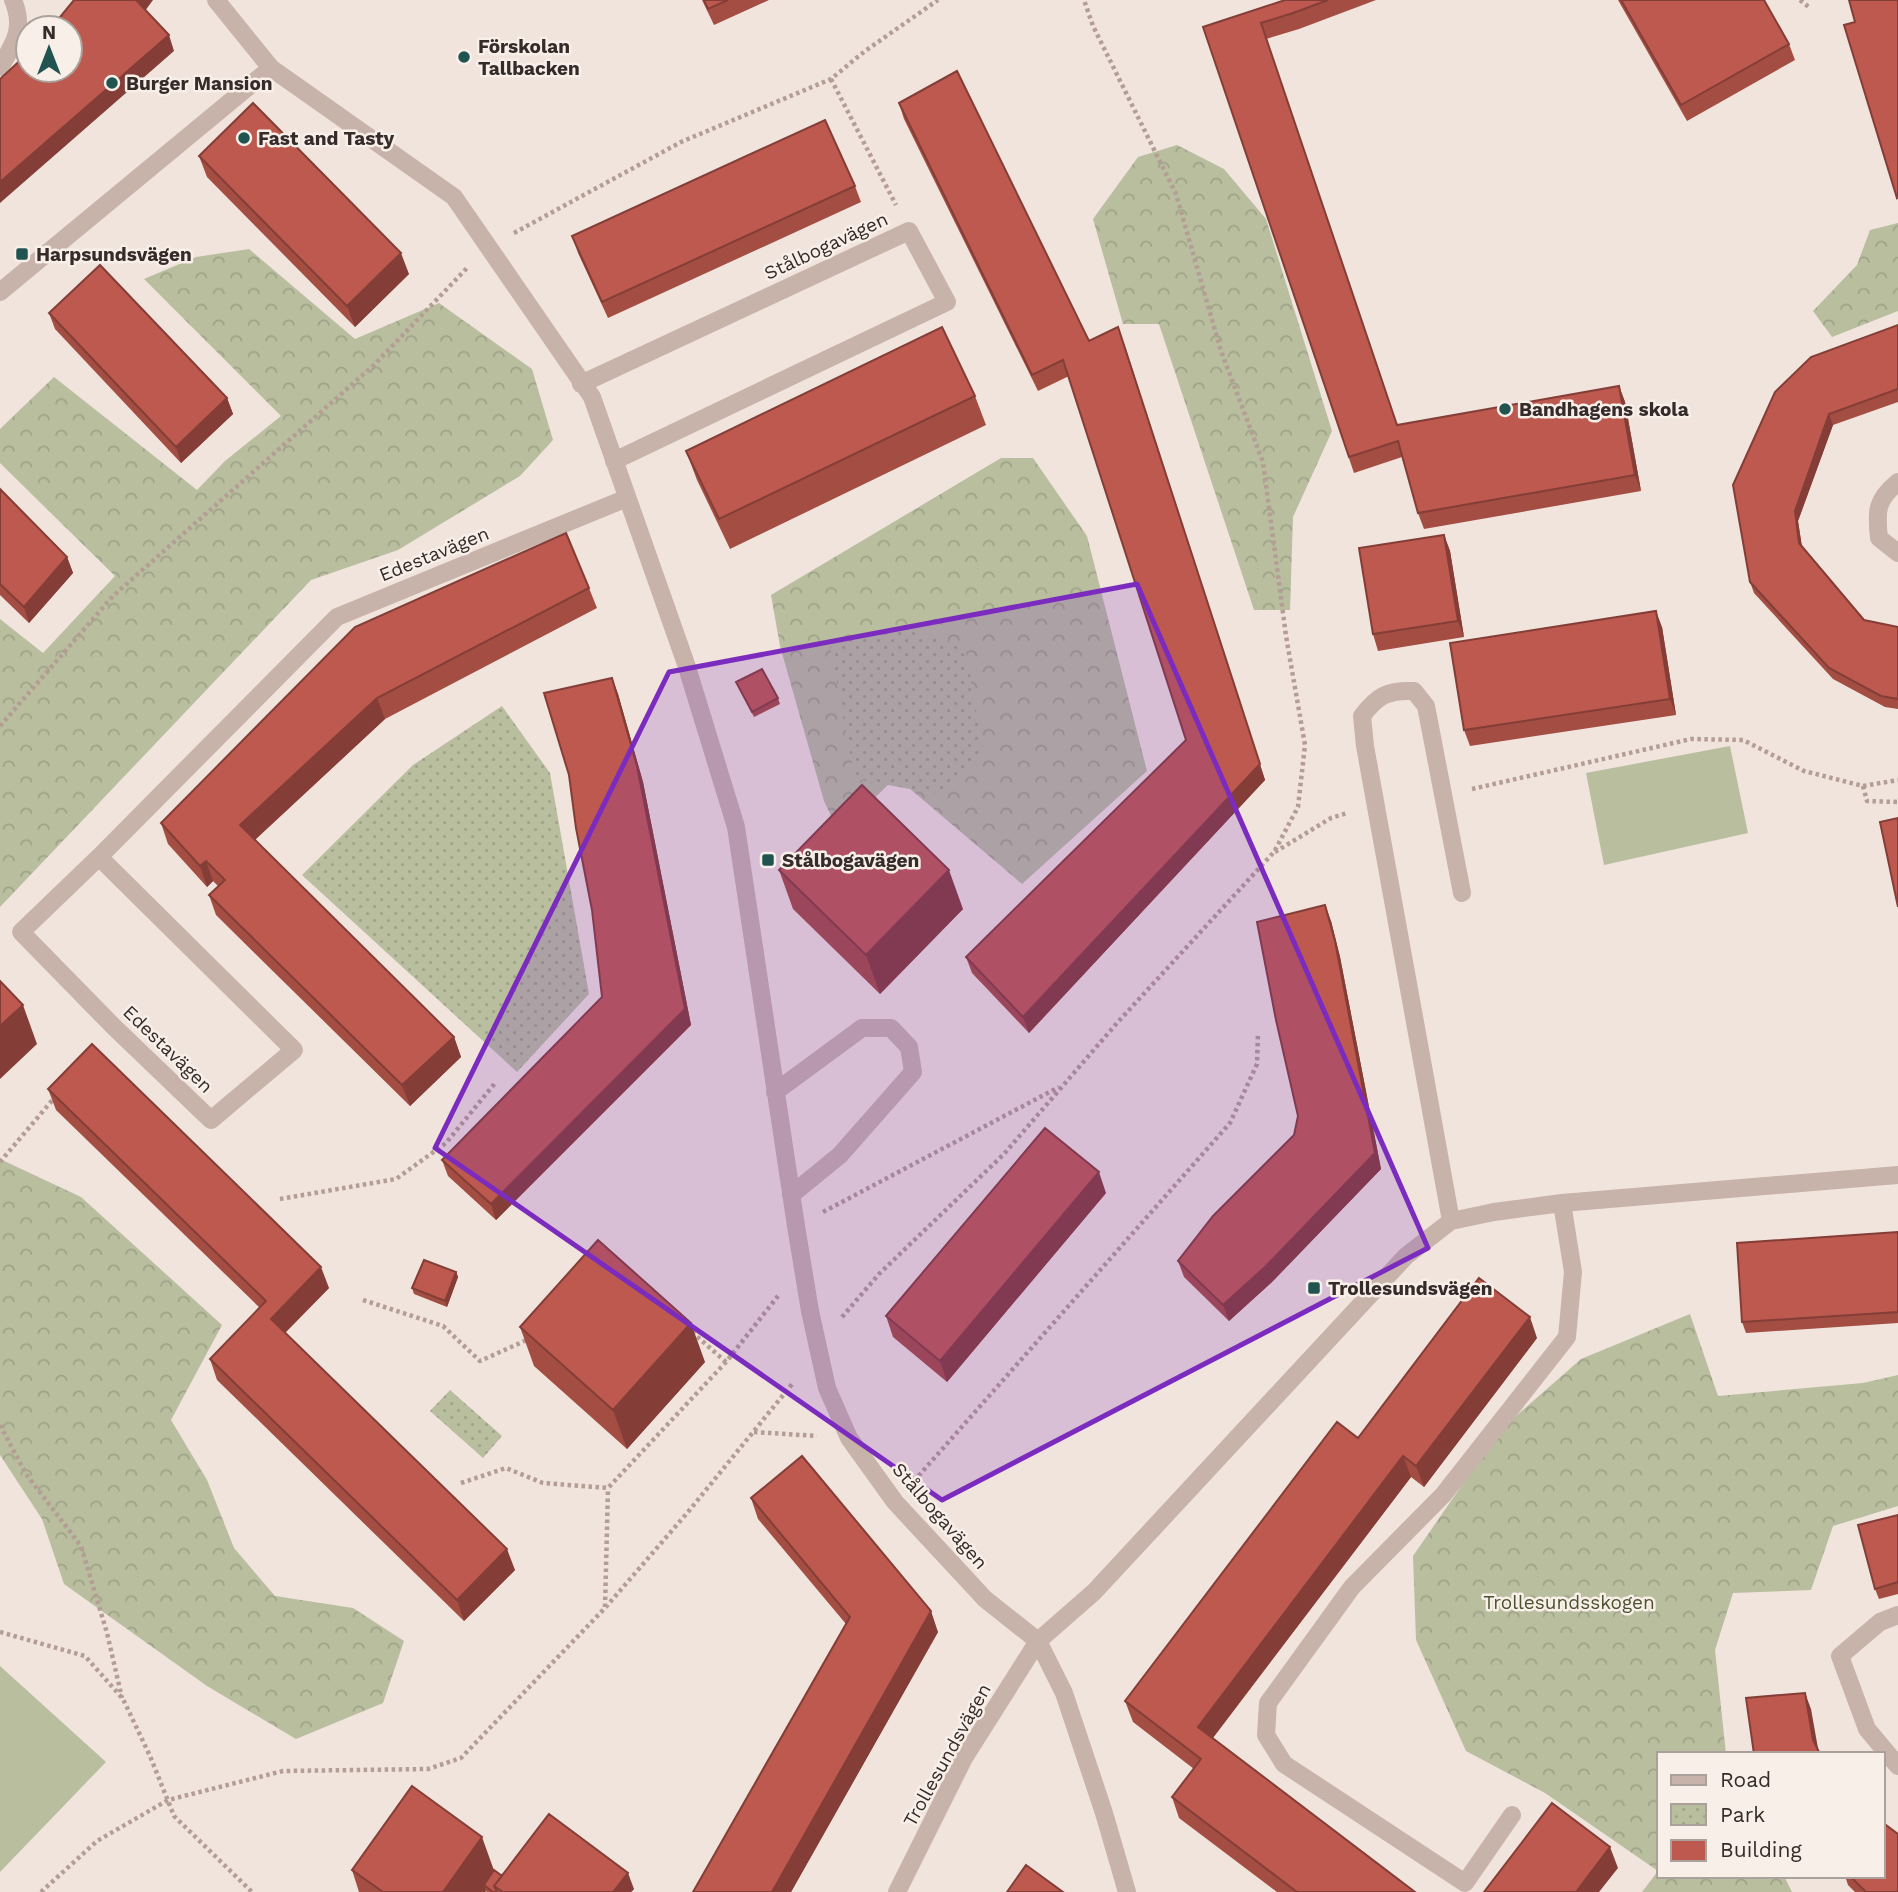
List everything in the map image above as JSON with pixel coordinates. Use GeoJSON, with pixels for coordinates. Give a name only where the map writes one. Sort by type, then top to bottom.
{"type":"FeatureCollection","features":[{"type":"Feature","properties":{"kind":"street"},"geometry":{"type":"LineString","coordinates":[[0,67],[18,37],[17,9],[13,0]]}},
{"type":"Feature","properties":{"kind":"street","name":"Stålbogavägen"},"geometry":{"type":"LineString","coordinates":[[216,0],[271,68],[454,197],[592,397],[686,664],[736,827],[796,1226],[810,1311],[827,1388],[849,1438],[895,1502],[985,1599],[1038,1641]]}},
{"type":"Feature","properties":{"kind":"street"},"geometry":{"type":"LineString","coordinates":[[0,292],[271,68]]}},
{"type":"Feature","properties":{"kind":"street","name":"Stålbogavägen"},"geometry":{"type":"LineString","coordinates":[[581,384],[909,231],[947,302],[614,461]]}},
{"type":"Feature","properties":{"kind":"street"},"geometry":{"type":"LineString","coordinates":[[1898,482],[1887,491],[1876,511],[1879,538],[1898,553]]}},
{"type":"Feature","properties":{"kind":"street","name":"Edestavägen"},"geometry":{"type":"LineString","coordinates":[[99,857],[294,1050],[211,1120],[114,1027],[21,932],[337,617],[627,498]]}},
{"type":"Feature","properties":{"kind":"street"},"geometry":{"type":"LineString","coordinates":[[1451,1221],[1365,746],[1362,716],[1375,700],[1396,691],[1414,691],[1426,706],[1462,893]]}},
{"type":"Feature","properties":{"kind":"street"},"geometry":{"type":"LineString","coordinates":[[775,1092],[862,1027],[891,1028],[909,1046],[913,1072],[840,1155],[791,1195]]}},
{"type":"Feature","properties":{"kind":"street","name":"Trollesundsvägen"},"geometry":{"type":"LineString","coordinates":[[897,1892],[964,1758],[1038,1641],[1094,1592],[1406,1256],[1451,1221],[1562,1203],[1898,1175]]}},
{"type":"Feature","properties":{"kind":"street"},"geometry":{"type":"LineString","coordinates":[[1512,1815],[1465,1883],[1284,1764],[1266,1735],[1268,1703],[1352,1587],[1443,1495],[1567,1336],[1573,1272],[1562,1203]]}},
{"type":"Feature","properties":{"kind":"street"},"geometry":{"type":"LineString","coordinates":[[1898,1615],[1880,1622],[1840,1656],[1867,1729],[1898,1766]]}},
{"type":"Feature","properties":{"kind":"street"},"geometry":{"type":"LineString","coordinates":[[1038,1641],[1064,1693],[1127,1892]]}},
{"type":"Feature","properties":{"kind":"path"},"geometry":{"type":"LineString","coordinates":[[0,726],[113,596],[374,365],[488,247],[681,142],[831,79],[865,51],[938,0]]}},
{"type":"Feature","properties":{"kind":"path"},"geometry":{"type":"LineString","coordinates":[[841,1318],[879,1274],[1004,1154],[1116,1023],[1274,852],[1298,807],[1305,745],[1286,636],[1263,462],[1221,351],[1176,194],[1093,26],[1084,0]]}},
{"type":"Feature","properties":{"kind":"path"},"geometry":{"type":"LineString","coordinates":[[1800,0],[1810,8]]}},
{"type":"Feature","properties":{"kind":"path"},"geometry":{"type":"LineString","coordinates":[[831,79],[909,231]]}},
{"type":"Feature","properties":{"kind":"path"},"geometry":{"type":"LineString","coordinates":[[1443,795],[1691,739],[1742,740],[1804,771],[1863,786],[1898,779]]}},
{"type":"Feature","properties":{"kind":"path"},"geometry":{"type":"LineString","coordinates":[[1863,786],[1867,801],[1898,803]]}},
{"type":"Feature","properties":{"kind":"path"},"geometry":{"type":"LineString","coordinates":[[1274,852],[1331,818],[1376,805]]}},
{"type":"Feature","properties":{"kind":"path"},"geometry":{"type":"LineString","coordinates":[[895,1502],[1230,1123],[1257,1064],[1258,1033]]}},
{"type":"Feature","properties":{"kind":"path"},"geometry":{"type":"LineString","coordinates":[[280,1199],[396,1179],[446,1143],[496,1082]]}},
{"type":"Feature","properties":{"kind":"path"},"geometry":{"type":"LineString","coordinates":[[796,1226],[1063,1085]]}},
{"type":"Feature","properties":{"kind":"path"},"geometry":{"type":"LineString","coordinates":[[0,1162],[63,1087]]}},
{"type":"Feature","properties":{"kind":"path"},"geometry":{"type":"LineString","coordinates":[[605,1608],[608,1488],[726,1362],[803,1264]]}},
{"type":"Feature","properties":{"kind":"path"},"geometry":{"type":"LineString","coordinates":[[363,1300],[443,1326],[480,1361],[529,1339]]}},
{"type":"Feature","properties":{"kind":"path"},"geometry":{"type":"LineString","coordinates":[[686,1327],[726,1362]]}},
{"type":"Feature","properties":{"kind":"path"},"geometry":{"type":"LineString","coordinates":[[41,1892],[97,1841],[168,1800],[283,1771],[428,1769],[461,1758],[605,1608],[688,1512],[793,1383]]}},
{"type":"Feature","properties":{"kind":"path"},"geometry":{"type":"LineString","coordinates":[[0,1424],[26,1474],[80,1546],[107,1633],[123,1699],[174,1816],[252,1892]]}},
{"type":"Feature","properties":{"kind":"path"},"geometry":{"type":"LineString","coordinates":[[754,1432],[849,1438]]}},
{"type":"Feature","properties":{"kind":"path"},"geometry":{"type":"LineString","coordinates":[[461,1483],[506,1468],[543,1483],[608,1488]]}},
{"type":"Feature","properties":{"kind":"path"},"geometry":{"type":"LineString","coordinates":[[0,1632],[85,1656],[123,1699]]}},
{"type":"Feature","properties":{"kind":"highlighted area"},"geometry":{"type":"Polygon","coordinates":[[[1137,584],[1428,1248],[942,1500],[435,1148],[669,672],[1137,584]]]}},
{"type":"Feature","properties":{"kind":"green space"},"geometry":{"type":"Polygon","coordinates":[[[1177,145],[1224,169],[1266,219],[1332,431],[1293,517],[1290,610],[1254,610],[1159,324],[1123,324],[1093,219],[1138,157],[1177,145]]]}},
{"type":"Feature","properties":{"kind":"green space"},"geometry":{"type":"Polygon","coordinates":[[[1898,223],[1898,311],[1832,337],[1813,311],[1857,265],[1870,230],[1898,223]]]}},
{"type":"Feature","properties":{"kind":"green space"},"geometry":{"type":"Polygon","coordinates":[[[249,249],[355,339],[439,303],[532,369],[553,440],[520,476],[398,550],[311,580],[0,907],[0,619],[43,653],[115,576],[0,463],[0,429],[54,377],[197,490],[225,461],[281,416],[144,279],[196,257],[249,249]]]}},
{"type":"Feature","properties":{"kind":"green space"},"geometry":{"type":"Polygon","coordinates":[[[1001,458],[1033,458],[1087,536],[1147,771],[1022,884],[896,777],[839,833],[824,801],[780,646],[771,595],[1001,458]]]}},
{"type":"Feature","properties":{"kind":"green space"},"geometry":{"type":"Polygon","coordinates":[[[897,626],[965,646],[983,750],[943,795],[855,779],[830,646],[897,626]]]}},
{"type":"Feature","properties":{"kind":"green space"},"geometry":{"type":"Polygon","coordinates":[[[502,706],[550,773],[589,994],[517,1072],[302,875],[413,765],[502,706]]]}},
{"type":"Feature","properties":{"kind":"green space"},"geometry":{"type":"Polygon","coordinates":[[[1730,746],[1748,833],[1604,865],[1586,773],[1730,746]]]}},
{"type":"Feature","properties":{"kind":"green space"},"geometry":{"type":"Polygon","coordinates":[[[0,1159],[81,1197],[222,1325],[171,1420],[207,1480],[234,1548],[275,1596],[353,1608],[404,1641],[383,1703],[296,1739],[207,1686],[64,1584],[42,1519],[0,1455],[0,1159]]]}},
{"type":"Feature","properties":{"kind":"green space","name":"Trollesundsskogen"},"geometry":{"type":"Polygon","coordinates":[[[1690,1314],[1718,1396],[1863,1383],[1898,1375],[1898,1506],[1833,1526],[1811,1590],[1733,1593],[1715,1650],[1726,1752],[1657,1752],[1657,1870],[1545,1793],[1466,1751],[1416,1640],[1413,1556],[1500,1430],[1581,1359],[1690,1314]]]}},
{"type":"Feature","properties":{"kind":"green space"},"geometry":{"type":"Polygon","coordinates":[[[450,1390],[502,1436],[483,1458],[430,1411],[450,1390]]]}},
{"type":"Feature","properties":{"kind":"green space"},"geometry":{"type":"Polygon","coordinates":[[[0,1666],[106,1762],[0,1872],[0,1666]]]}},
{"type":"Feature","properties":{"kind":"green space"},"geometry":{"type":"Polygon","coordinates":[[[1657,1872],[1657,1878],[1785,1878],[1792,1892],[1642,1892],[1657,1872]]]}},
{"type":"Feature","properties":{"kind":"building"},"geometry":{"type":"Polygon","coordinates":[[[74,0],[136,0],[169,35],[0,182],[0,79],[14,66],[14,84],[84,84],[84,14],[62,14],[74,0]]]}},
{"type":"Feature","properties":{"kind":"building"},"geometry":{"type":"Polygon","coordinates":[[[704,0],[728,0],[708,9],[704,0]]]}},
{"type":"Feature","properties":{"kind":"building"},"geometry":{"type":"Polygon","coordinates":[[[1285,0],[1328,0],[1261,23],[1397,425],[1619,386],[1635,475],[1418,513],[1398,441],[1349,457],[1203,27],[1285,0]]]}},
{"type":"Feature","properties":{"kind":"building"},"geometry":{"type":"Polygon","coordinates":[[[1621,0],[1764,0],[1789,44],[1681,105],[1621,0]]]}},
{"type":"Feature","properties":{"kind":"building"},"geometry":{"type":"Polygon","coordinates":[[[1849,0],[1898,0],[1897,198],[1844,25],[1855,22],[1849,0]]]}},
{"type":"Feature","properties":{"kind":"building"},"geometry":{"type":"Polygon","coordinates":[[[957,71],[1089,341],[1118,327],[1260,764],[1023,1017],[966,957],[1186,740],[1063,360],[1032,375],[899,103],[957,71]]]}},
{"type":"Feature","properties":{"kind":"building"},"geometry":{"type":"Polygon","coordinates":[[[253,103],[401,253],[347,306],[199,156],[253,103]]]}},
{"type":"Feature","properties":{"kind":"building"},"geometry":{"type":"Polygon","coordinates":[[[825,120],[855,186],[602,302],[572,236],[825,120]]]}},
{"type":"Feature","properties":{"kind":"building"},"geometry":{"type":"Polygon","coordinates":[[[100,265],[227,398],[176,447],[49,313],[100,265]]]}},
{"type":"Feature","properties":{"kind":"building"},"geometry":{"type":"Polygon","coordinates":[[[1898,325],[1898,389],[1829,414],[1795,511],[1799,543],[1864,620],[1898,627],[1898,699],[1881,696],[1829,668],[1750,582],[1733,485],[1775,392],[1811,357],[1898,325]]]}},
{"type":"Feature","properties":{"kind":"building"},"geometry":{"type":"Polygon","coordinates":[[[942,327],[975,396],[719,519],[686,451],[942,327]]]}},
{"type":"Feature","properties":{"kind":"building"},"geometry":{"type":"Polygon","coordinates":[[[0,489],[67,557],[24,607],[0,584],[0,489]]]}},
{"type":"Feature","properties":{"kind":"building"},"geometry":{"type":"Polygon","coordinates":[[[566,533],[589,588],[377,698],[240,825],[454,1037],[402,1085],[209,895],[225,880],[206,861],[200,866],[161,823],[355,627],[566,533]]]}},
{"type":"Feature","properties":{"kind":"building"},"geometry":{"type":"Polygon","coordinates":[[[1444,535],[1458,621],[1373,634],[1359,548],[1444,535]]]}},
{"type":"Feature","properties":{"kind":"building"},"geometry":{"type":"Polygon","coordinates":[[[1656,611],[1670,699],[1464,730],[1450,643],[1656,611]]]}},
{"type":"Feature","properties":{"kind":"building"},"geometry":{"type":"Polygon","coordinates":[[[762,669],[778,698],[752,712],[736,682],[762,669]]]}},
{"type":"Feature","properties":{"kind":"building"},"geometry":{"type":"Polygon","coordinates":[[[612,678],[637,766],[685,1009],[491,1204],[442,1160],[602,997],[592,910],[569,775],[544,693],[612,678]]]}},
{"type":"Feature","properties":{"kind":"building"},"geometry":{"type":"Polygon","coordinates":[[[862,785],[949,870],[866,955],[779,870],[862,785]]]}},
{"type":"Feature","properties":{"kind":"building"},"geometry":{"type":"Polygon","coordinates":[[[1898,818],[1898,907],[1880,822],[1898,818]]]}},
{"type":"Feature","properties":{"kind":"building"},"geometry":{"type":"Polygon","coordinates":[[[1325,905],[1335,941],[1375,1153],[1266,1266],[1223,1305],[1178,1261],[1213,1216],[1294,1135],[1298,1116],[1257,922],[1325,905]]]}},
{"type":"Feature","properties":{"kind":"building"},"geometry":{"type":"Polygon","coordinates":[[[0,981],[23,1005],[0,1026],[0,981]]]}},
{"type":"Feature","properties":{"kind":"building"},"geometry":{"type":"Polygon","coordinates":[[[92,1044],[321,1267],[271,1319],[507,1549],[457,1600],[210,1359],[266,1301],[48,1089],[92,1044]]]}},
{"type":"Feature","properties":{"kind":"building"},"geometry":{"type":"Polygon","coordinates":[[[1045,1128],[1099,1172],[940,1361],[886,1316],[1045,1128]]]}},
{"type":"Feature","properties":{"kind":"building"},"geometry":{"type":"Polygon","coordinates":[[[1898,1232],[1898,1312],[1742,1322],[1737,1243],[1898,1232]]]}},
{"type":"Feature","properties":{"kind":"building"},"geometry":{"type":"Polygon","coordinates":[[[598,1240],[691,1323],[613,1410],[520,1327],[598,1240]]]}},
{"type":"Feature","properties":{"kind":"building"},"geometry":{"type":"Polygon","coordinates":[[[424,1260],[456,1272],[445,1301],[412,1288],[424,1260]]]}},
{"type":"Feature","properties":{"kind":"building"},"geometry":{"type":"Polygon","coordinates":[[[1479,1278],[1530,1317],[1416,1466],[1403,1456],[1198,1727],[1415,1892],[1297,1892],[1172,1797],[1201,1759],[1125,1701],[1337,1422],[1358,1438],[1479,1278]]]}},
{"type":"Feature","properties":{"kind":"building"},"geometry":{"type":"Polygon","coordinates":[[[802,1456],[931,1611],[772,1892],[693,1892],[850,1617],[751,1498],[802,1456]]]}},
{"type":"Feature","properties":{"kind":"building"},"geometry":{"type":"Polygon","coordinates":[[[1898,1515],[1898,1582],[1875,1589],[1858,1525],[1898,1515]]]}},
{"type":"Feature","properties":{"kind":"building"},"geometry":{"type":"Polygon","coordinates":[[[1805,1693],[1813,1740],[1819,1752],[1754,1752],[1746,1698],[1805,1693]]]}},
{"type":"Feature","properties":{"kind":"building"},"geometry":{"type":"Polygon","coordinates":[[[412,1786],[482,1837],[443,1892],[383,1892],[352,1870],[412,1786]]]}},
{"type":"Feature","properties":{"kind":"building"},"geometry":{"type":"Polygon","coordinates":[[[1552,1803],[1610,1847],[1576,1892],[1484,1892],[1552,1803]]]}},
{"type":"Feature","properties":{"kind":"building"},"geometry":{"type":"Polygon","coordinates":[[[549,1814],[628,1873],[613,1892],[503,1892],[494,1886],[549,1814]]]}},
{"type":"Feature","properties":{"kind":"building"},"geometry":{"type":"Polygon","coordinates":[[[1884,1824],[1898,1834],[1898,1892],[1866,1892],[1852,1878],[1884,1878],[1884,1824]]]}},
{"type":"Feature","properties":{"kind":"building"},"geometry":{"type":"Polygon","coordinates":[[[1026,1865],[1063,1892],[1007,1892],[1026,1865]]]}},
{"type":"Feature","properties":{"kind":"building"},"geometry":{"type":"Polygon","coordinates":[[[494,1870],[502,1876],[494,1886],[497,1892],[484,1885],[494,1870]]]}},
{"type":"Feature","properties":{"kind":"place","name":"Förskolan Tallbacken"},"geometry":{"type":"Point","coordinates":[464,57]}},
{"type":"Feature","properties":{"kind":"place","name":"Burger Mansion"},"geometry":{"type":"Point","coordinates":[112,83]}},
{"type":"Feature","properties":{"kind":"place","name":"Fast and Tasty"},"geometry":{"type":"Point","coordinates":[244,138]}},
{"type":"Feature","properties":{"kind":"place","name":"Harpsundsvägen"},"geometry":{"type":"Point","coordinates":[22,254]}},
{"type":"Feature","properties":{"kind":"place","name":"Bandhagens skola"},"geometry":{"type":"Point","coordinates":[1505,409]}},
{"type":"Feature","properties":{"kind":"place","name":"Stålbogavägen"},"geometry":{"type":"Point","coordinates":[768,860]}},
{"type":"Feature","properties":{"kind":"place","name":"Trollesundsvägen"},"geometry":{"type":"Point","coordinates":[1314,1288]}}]}
